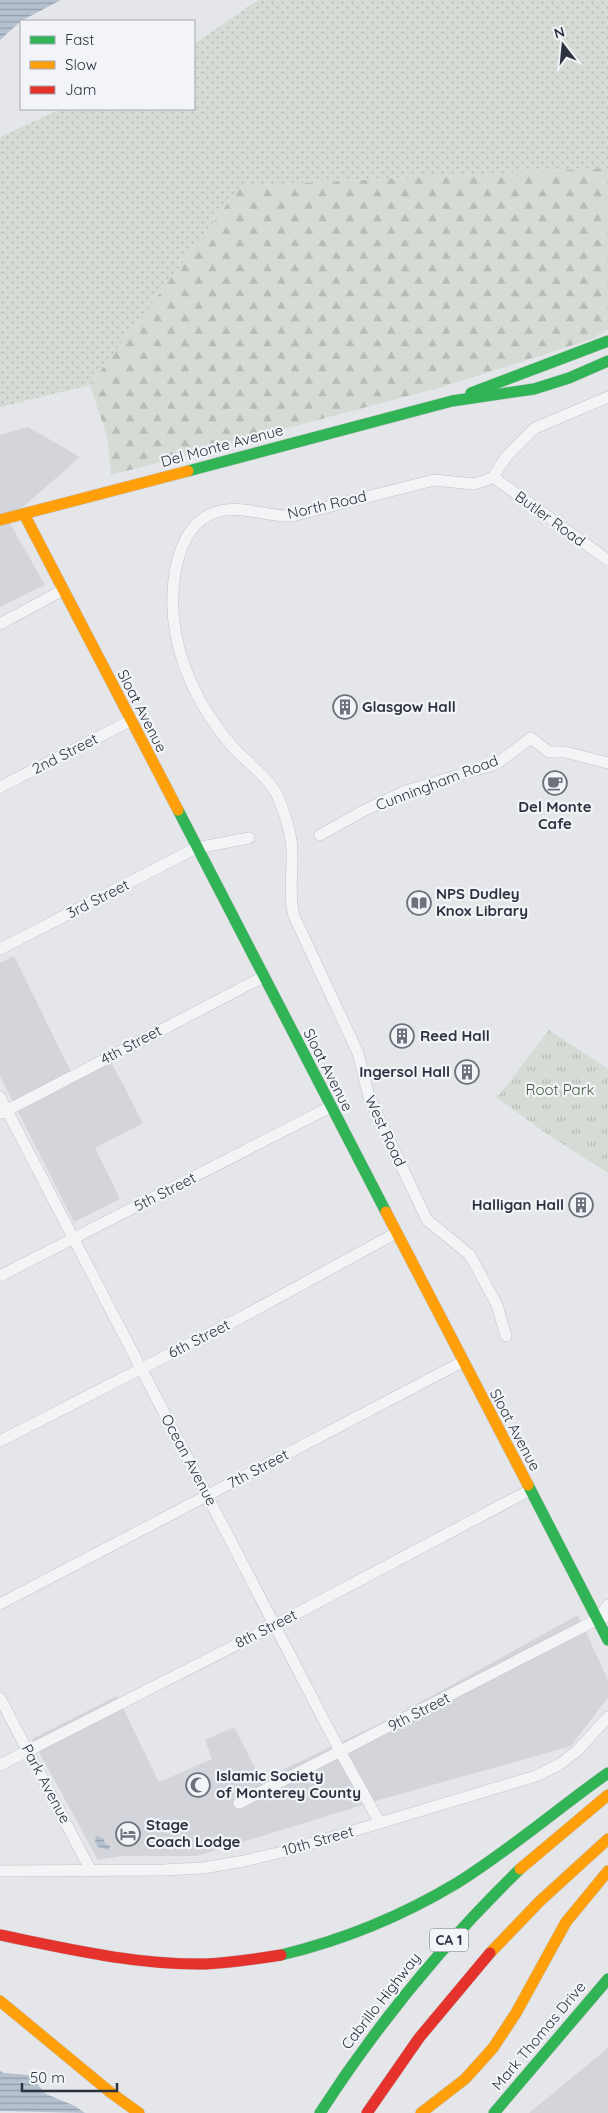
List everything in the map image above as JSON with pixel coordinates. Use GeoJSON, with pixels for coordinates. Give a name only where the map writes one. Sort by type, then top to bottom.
{"type":"FeatureCollection","features":[{"type":"Feature","properties":{"kind":"main road","name":"Del Monte Avenue"},"geometry":{"type":"LineString","coordinates":[[452,401],[505,378],[561,361],[608,341]]}},
{"type":"Feature","properties":{"kind":"main road","name":"Del Monte Avenue"},"geometry":{"type":"LineString","coordinates":[[0,520],[452,401],[534,389],[569,378],[608,361]]}},
{"type":"Feature","properties":{"kind":"main road","name":"Sloat Avenue"},"geometry":{"type":"LineString","coordinates":[[24,514],[462,1362],[530,1490],[603,1618],[608,1640]]}},
{"type":"Feature","properties":{"kind":"main road"},"geometry":{"type":"LineString","coordinates":[[0,1935],[114,1957],[170,1963],[225,1962],[308,1948],[369,1928],[436,1895],[482,1865],[608,1773]]}},
{"type":"Feature","properties":{"kind":"main road","name":"Cabrillo Highway"},"geometry":{"type":"LineString","coordinates":[[320,2113],[378,2027],[447,1942],[527,1862],[608,1795]]}},
{"type":"Feature","properties":{"kind":"main road","name":"CA 1"},"geometry":{"type":"LineString","coordinates":[[368,2112],[422,2034],[473,1972],[536,1904],[608,1839]]}},
{"type":"Feature","properties":{"kind":"main road"},"geometry":{"type":"LineString","coordinates":[[421,2113],[460,2084],[493,2048],[515,2013],[561,1930],[580,1902],[608,1871]]}},
{"type":"Feature","properties":{"kind":"main road","name":"Mark Thomas Drive"},"geometry":{"type":"LineString","coordinates":[[494,2113],[608,1979]]}},
{"type":"Feature","properties":{"kind":"main road"},"geometry":{"type":"LineString","coordinates":[[0,2001],[110,2092],[139,2113]]}},
{"type":"Feature","properties":{"kind":"street"},"geometry":{"type":"LineString","coordinates":[[493,477],[506,457],[535,428],[608,397]]}},
{"type":"Feature","properties":{"kind":"street","name":"Butler Road"},"geometry":{"type":"LineString","coordinates":[[493,477],[608,560]]}},
{"type":"Feature","properties":{"kind":"street","name":"North Road"},"geometry":{"type":"LineString","coordinates":[[292,849],[284,814],[272,787],[222,732],[193,687],[182,659],[177,641],[173,607],[175,571],[183,543],[203,519],[224,510],[292,516],[434,480],[474,484],[493,477]]}},
{"type":"Feature","properties":{"kind":"street"},"geometry":{"type":"LineString","coordinates":[[0,624],[63,590]]}},
{"type":"Feature","properties":{"kind":"street","name":"2nd Street"},"geometry":{"type":"LineString","coordinates":[[0,787],[130,721]]}},
{"type":"Feature","properties":{"kind":"street","name":"Cunningham Road"},"geometry":{"type":"LineString","coordinates":[[320,836],[363,811],[406,791],[496,764],[531,738],[549,752],[565,752],[608,763]]}},
{"type":"Feature","properties":{"kind":"street"},"geometry":{"type":"LineString","coordinates":[[196,848],[249,838]]}},
{"type":"Feature","properties":{"kind":"street","name":"3rd Street"},"geometry":{"type":"LineString","coordinates":[[0,949],[196,848]]}},
{"type":"Feature","properties":{"kind":"street","name":"West Road"},"geometry":{"type":"LineString","coordinates":[[292,849],[290,899],[294,916],[358,1053],[369,1097],[427,1220],[460,1246],[473,1260],[497,1305],[506,1336]]}},
{"type":"Feature","properties":{"kind":"street","name":"4th Street"},"geometry":{"type":"LineString","coordinates":[[3,1112],[263,977]]}},
{"type":"Feature","properties":{"kind":"street","name":"Ocean Avenue"},"geometry":{"type":"LineString","coordinates":[[0,1097],[3,1112],[74,1238],[340,1753],[380,1823]]}},
{"type":"Feature","properties":{"kind":"street","name":"5th Street"},"geometry":{"type":"LineString","coordinates":[[0,1276],[330,1107]]}},
{"type":"Feature","properties":{"kind":"street","name":"6th Street"},"geometry":{"type":"LineString","coordinates":[[0,1441],[242,1317],[396,1233]]}},
{"type":"Feature","properties":{"kind":"street","name":"7th Street"},"geometry":{"type":"LineString","coordinates":[[0,1604],[462,1362]]}},
{"type":"Feature","properties":{"kind":"street","name":"8th Street"},"geometry":{"type":"LineString","coordinates":[[0,1764],[275,1625],[530,1490]]}},
{"type":"Feature","properties":{"kind":"street"},"geometry":{"type":"LineString","coordinates":[[603,1618],[608,1605]]}},
{"type":"Feature","properties":{"kind":"street","name":"9th Street"},"geometry":{"type":"LineString","coordinates":[[239,1803],[603,1618]]}},
{"type":"Feature","properties":{"kind":"street","name":"Park Avenue"},"geometry":{"type":"LineString","coordinates":[[0,1698],[91,1871]]}},
{"type":"Feature","properties":{"kind":"street","name":"10th Street"},"geometry":{"type":"LineString","coordinates":[[0,1871],[195,1868],[244,1861],[290,1850],[536,1776],[560,1764],[576,1751],[608,1717]]}},
{"type":"Feature","properties":{"kind":"shaded area"},"geometry":{"type":"Polygon","coordinates":[[[28,427],[80,457],[8,520],[45,585],[0,607],[0,435],[28,427]]]}},
{"type":"Feature","properties":{"kind":"shaded area"},"geometry":{"type":"Polygon","coordinates":[[[14,956],[74,1078],[110,1060],[143,1123],[95,1148],[120,1199],[74,1222],[0,1076],[0,963],[14,956]]]}},
{"type":"Feature","properties":{"kind":"shaded area"},"geometry":{"type":"Polygon","coordinates":[[[578,1615],[608,1680],[608,1697],[571,1746],[379,1800],[197,1856],[121,1856],[98,1860],[32,1739],[117,1696],[159,1782],[212,1759],[205,1740],[234,1727],[261,1780],[394,1717],[578,1615]]]}},
{"type":"Feature","properties":{"kind":"shaded area"},"geometry":{"type":"Polygon","coordinates":[[[608,2048],[608,2113],[529,2113],[608,2048]]]}},
{"type":"Feature","properties":{"kind":"green space"},"geometry":{"type":"Polygon","coordinates":[[[258,0],[608,0],[608,168],[241,186],[90,385],[0,407],[0,137],[59,110],[195,110],[195,43],[258,0]]]}},
{"type":"Feature","properties":{"kind":"green space"},"geometry":{"type":"Polygon","coordinates":[[[608,168],[608,329],[592,339],[442,387],[111,475],[108,440],[90,385],[241,186],[608,168]]]}},
{"type":"Feature","properties":{"kind":"green space","name":"Root Park"},"geometry":{"type":"Polygon","coordinates":[[[549,1030],[608,1069],[608,1173],[547,1134],[495,1096],[499,1095],[549,1030]]]}},
{"type":"Feature","properties":{"kind":"water"},"geometry":{"type":"Polygon","coordinates":[[[0,0],[61,0],[20,20],[0,40],[0,0]]]}},
{"type":"Feature","properties":{"kind":"water"},"geometry":{"type":"Polygon","coordinates":[[[96,1836],[103,1838],[105,1843],[110,1846],[109,1850],[98,1847],[95,1841],[96,1836]]]}},
{"type":"Feature","properties":{"kind":"water"},"geometry":{"type":"Polygon","coordinates":[[[0,2071],[29,2075],[46,2094],[75,2106],[85,2113],[0,2111],[0,2071]]]}},
{"type":"Feature","properties":{"kind":"traffic: fast"},"geometry":{"type":"LineString","coordinates":[[471,393],[608,341]]}},
{"type":"Feature","properties":{"kind":"traffic: fast"},"geometry":{"type":"LineString","coordinates":[[188,471],[452,401],[534,389],[569,378],[608,361]]}},
{"type":"Feature","properties":{"kind":"traffic: fast"},"geometry":{"type":"LineString","coordinates":[[178,810],[386,1212]]}},
{"type":"Feature","properties":{"kind":"traffic: fast"},"geometry":{"type":"LineString","coordinates":[[528,1485],[608,1640]]}},
{"type":"Feature","properties":{"kind":"traffic: fast"},"geometry":{"type":"LineString","coordinates":[[281,1955],[327,1942],[372,1926],[436,1895],[496,1857],[608,1773]]}},
{"type":"Feature","properties":{"kind":"traffic: fast"},"geometry":{"type":"LineString","coordinates":[[320,2113],[365,2047],[413,1985],[465,1926],[520,1869]]}},
{"type":"Feature","properties":{"kind":"traffic: fast"},"geometry":{"type":"LineString","coordinates":[[494,2113],[608,1979]]}},
{"type":"Feature","properties":{"kind":"traffic: slow"},"geometry":{"type":"LineString","coordinates":[[0,520],[188,471]]}},
{"type":"Feature","properties":{"kind":"traffic: slow"},"geometry":{"type":"LineString","coordinates":[[24,514],[178,810]]}},
{"type":"Feature","properties":{"kind":"traffic: slow"},"geometry":{"type":"LineString","coordinates":[[386,1212],[528,1485]]}},
{"type":"Feature","properties":{"kind":"traffic: slow"},"geometry":{"type":"LineString","coordinates":[[520,1869],[608,1795]]}},
{"type":"Feature","properties":{"kind":"traffic: slow"},"geometry":{"type":"LineString","coordinates":[[490,1953],[540,1901],[608,1839]]}},
{"type":"Feature","properties":{"kind":"traffic: slow"},"geometry":{"type":"LineString","coordinates":[[421,2113],[465,2079],[493,2048],[516,2013],[566,1922],[608,1871]]}},
{"type":"Feature","properties":{"kind":"traffic: slow"},"geometry":{"type":"LineString","coordinates":[[0,2001],[110,2092],[139,2113]]}},
{"type":"Feature","properties":{"kind":"traffic: jam"},"geometry":{"type":"LineString","coordinates":[[0,1935],[102,1955],[179,1964],[243,1961],[281,1955]]}},
{"type":"Feature","properties":{"kind":"traffic: jam"},"geometry":{"type":"LineString","coordinates":[[367,2113],[419,2038],[490,1953]]}},
{"type":"Feature","properties":{"kind":"place","name":"Glasgow Hall"},"geometry":{"type":"Point","coordinates":[345,707]}},
{"type":"Feature","properties":{"kind":"place","name":"Del Monte Cafe"},"geometry":{"type":"Point","coordinates":[555,783]}},
{"type":"Feature","properties":{"kind":"place","name":"NPS Dudley Knox Library"},"geometry":{"type":"Point","coordinates":[419,903]}},
{"type":"Feature","properties":{"kind":"place","name":"Reed Hall"},"geometry":{"type":"Point","coordinates":[402,1036]}},
{"type":"Feature","properties":{"kind":"place","name":"Ingersol Hall"},"geometry":{"type":"Point","coordinates":[467,1072]}},
{"type":"Feature","properties":{"kind":"place","name":"Halligan Hall"},"geometry":{"type":"Point","coordinates":[581,1205]}},
{"type":"Feature","properties":{"kind":"place","name":"Islamic Society of Monterey County"},"geometry":{"type":"Point","coordinates":[198,1785]}},
{"type":"Feature","properties":{"kind":"place","name":"Stage Coach Lodge"},"geometry":{"type":"Point","coordinates":[128,1834]}}]}
